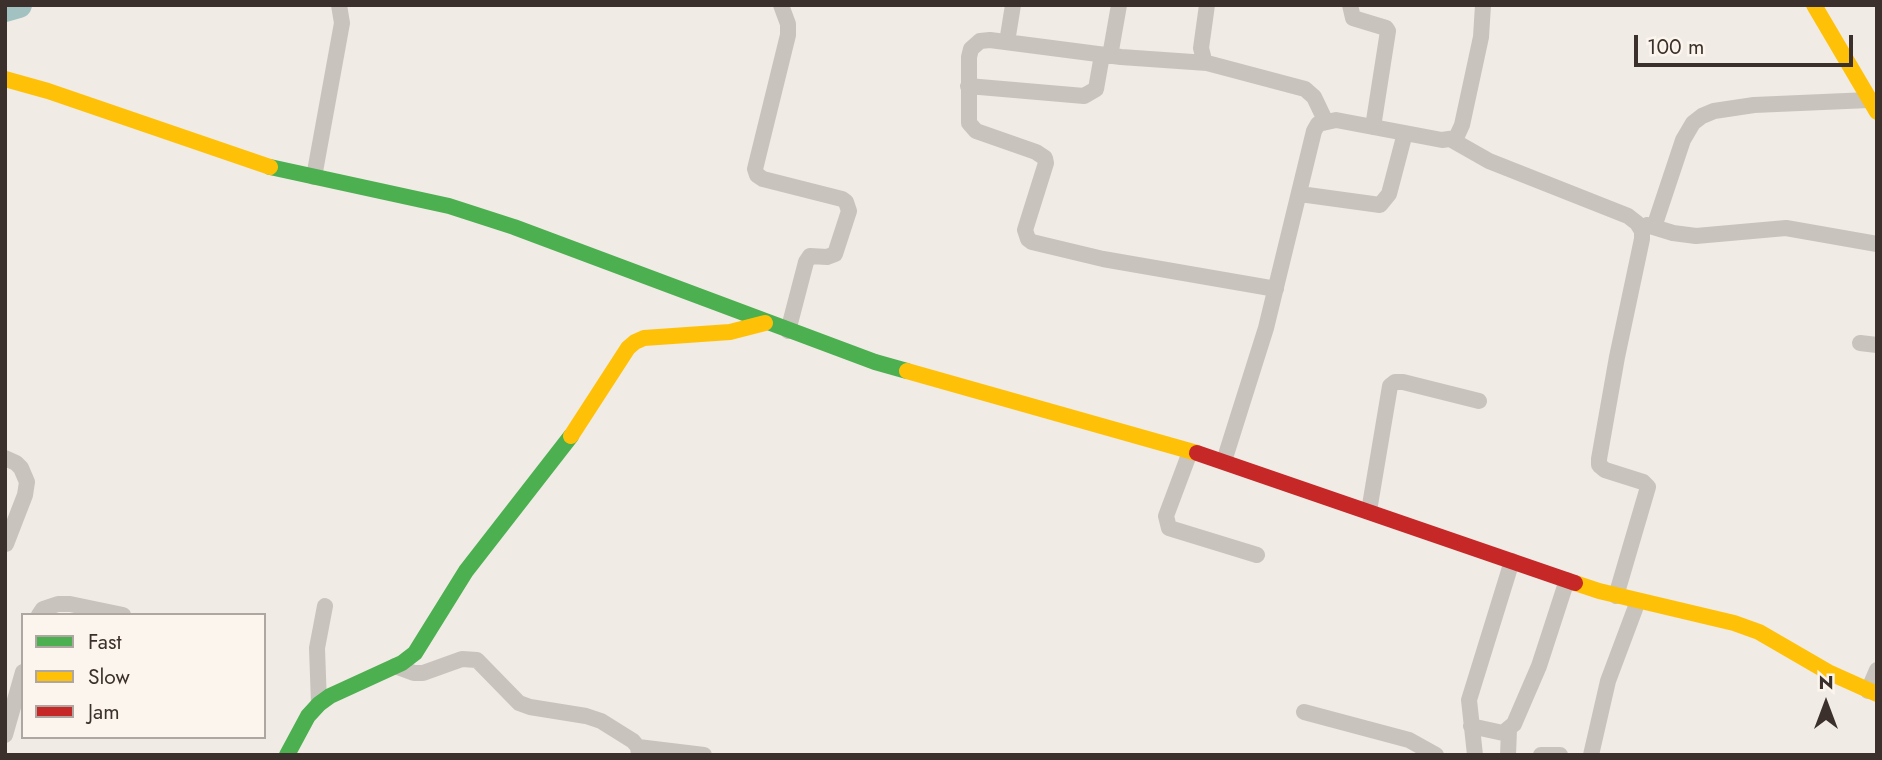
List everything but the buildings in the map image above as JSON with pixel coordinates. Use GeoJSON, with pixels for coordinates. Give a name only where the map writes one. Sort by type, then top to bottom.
{"type":"FeatureCollection","features":[{"type":"Feature","properties":{"kind":"street"},"geometry":{"type":"LineString","coordinates":[[314,177],[342,23],[339,5]]}},
{"type":"Feature","properties":{"kind":"street"},"geometry":{"type":"LineString","coordinates":[[780,5],[789,24],[788,35],[755,169],[757,175],[763,179],[842,199],[849,211],[835,254],[827,257],[810,256],[806,262],[788,331]]}},
{"type":"Feature","properties":{"kind":"street"},"geometry":{"type":"LineString","coordinates":[[1007,42],[1013,5]]}},
{"type":"Feature","properties":{"kind":"street"},"geometry":{"type":"LineString","coordinates":[[968,86],[1084,96],[1096,89],[1119,5]]}},
{"type":"Feature","properties":{"kind":"street"},"geometry":{"type":"LineString","coordinates":[[1207,5],[1201,48],[1207,62]]}},
{"type":"Feature","properties":{"kind":"street"},"geometry":{"type":"LineString","coordinates":[[1350,5],[1353,18],[1386,28],[1388,31],[1374,127]]}},
{"type":"Feature","properties":{"kind":"street"},"geometry":{"type":"LineString","coordinates":[[1452,140],[1457,138],[1462,125],[1480,37],[1483,5]]}},
{"type":"Feature","properties":{"kind":"street"},"geometry":{"type":"LineString","coordinates":[[1814,5],[1873,106]]}},
{"type":"Feature","properties":{"kind":"street"},"geometry":{"type":"LineString","coordinates":[[1276,289],[1103,259],[1028,239],[1026,230],[1046,163],[1045,158],[1041,154],[972,128],[967,116],[971,49],[975,43],[990,40],[1106,55],[1207,62],[1305,89],[1314,97],[1325,120]]}},
{"type":"Feature","properties":{"kind":"street"},"geometry":{"type":"LineString","coordinates":[[5,79],[48,91],[257,164],[458,209],[875,362],[1224,461],[1616,596],[1734,622],[1759,632],[1828,673],[1872,692],[1877,670]]}},
{"type":"Feature","properties":{"kind":"street"},"geometry":{"type":"LineString","coordinates":[[1654,228],[1683,139],[1693,122],[1702,116],[1714,111],[1754,105],[1873,106]]}},
{"type":"Feature","properties":{"kind":"street"},"geometry":{"type":"LineString","coordinates":[[1224,461],[1266,328],[1314,131],[1318,124],[1325,120],[1336,120],[1452,140],[1489,161],[1628,216],[1642,231],[1599,465],[1605,470],[1643,482],[1648,487],[1616,596]]}},
{"type":"Feature","properties":{"kind":"street"},"geometry":{"type":"LineString","coordinates":[[1300,194],[1380,205],[1389,194],[1405,133]]}},
{"type":"Feature","properties":{"kind":"street"},"geometry":{"type":"LineString","coordinates":[[1637,223],[1696,236],[1786,228],[1877,244]]}},
{"type":"Feature","properties":{"kind":"street"},"geometry":{"type":"LineString","coordinates":[[287,755],[308,716],[318,704],[395,666],[415,653],[467,571],[572,433],[628,348],[644,338],[719,333],[765,323]]}},
{"type":"Feature","properties":{"kind":"street"},"geometry":{"type":"LineString","coordinates":[[1369,511],[1390,386],[1395,382],[1403,382],[1479,401]]}},
{"type":"Feature","properties":{"kind":"street"},"geometry":{"type":"LineString","coordinates":[[1191,452],[1166,516],[1169,528],[1257,555]]}},
{"type":"Feature","properties":{"kind":"street"},"geometry":{"type":"LineString","coordinates":[[5,458],[21,468],[27,482],[25,495],[6,544]]}},
{"type":"Feature","properties":{"kind":"street"},"geometry":{"type":"LineString","coordinates":[[1475,755],[1469,712],[1472,687],[1513,561]]}},
{"type":"Feature","properties":{"kind":"street"},"geometry":{"type":"LineString","coordinates":[[1471,726],[1503,733],[1509,730],[1519,715],[1539,666],[1567,580]]}},
{"type":"Feature","properties":{"kind":"street"},"geometry":{"type":"LineString","coordinates":[[1591,755],[1608,681],[1638,601]]}},
{"type":"Feature","properties":{"kind":"street"},"geometry":{"type":"LineString","coordinates":[[41,613],[58,604],[113,613]]}},
{"type":"Feature","properties":{"kind":"street"},"geometry":{"type":"LineString","coordinates":[[318,704],[317,649],[325,606]]}},
{"type":"Feature","properties":{"kind":"street"},"geometry":{"type":"LineString","coordinates":[[395,666],[414,673],[423,673],[462,659],[477,660],[519,703],[592,717],[622,733],[638,751],[704,755]]}},
{"type":"Feature","properties":{"kind":"street"},"geometry":{"type":"LineString","coordinates":[[5,735],[21,679]]}},
{"type":"Feature","properties":{"kind":"street"},"geometry":{"type":"LineString","coordinates":[[1304,712],[1402,738],[1434,754]]}},
{"type":"Feature","properties":{"kind":"street"},"geometry":{"type":"LineString","coordinates":[[1508,755],[1509,730]]}},
{"type":"Feature","properties":{"kind":"street"},"geometry":{"type":"LineString","coordinates":[[1541,755],[1560,755]]}},
{"type":"Feature","properties":{"kind":"waterway"},"geometry":{"type":"LineString","coordinates":[[5,9],[19,5]]}},
{"type":"Feature","properties":{"kind":"traffic: fast"},"geometry":{"type":"LineString","coordinates":[[270,167],[449,206],[514,227],[875,362],[907,371]]}},
{"type":"Feature","properties":{"kind":"traffic: fast"},"geometry":{"type":"LineString","coordinates":[[287,755],[308,716],[319,704],[330,696],[402,663],[415,653],[466,571],[571,436]]}},
{"type":"Feature","properties":{"kind":"traffic: slow"},"geometry":{"type":"LineString","coordinates":[[1814,5],[1877,112]]}},
{"type":"Feature","properties":{"kind":"traffic: slow"},"geometry":{"type":"LineString","coordinates":[[5,79],[48,91],[270,167]]}},
{"type":"Feature","properties":{"kind":"traffic: slow"},"geometry":{"type":"LineString","coordinates":[[571,436],[628,348],[635,342],[644,338],[730,332],[765,323]]}},
{"type":"Feature","properties":{"kind":"traffic: slow"},"geometry":{"type":"LineString","coordinates":[[907,371],[1197,453]]}},
{"type":"Feature","properties":{"kind":"traffic: slow"},"geometry":{"type":"LineString","coordinates":[[1575,583],[1734,623],[1759,632],[1828,672],[1877,694]]}},
{"type":"Feature","properties":{"kind":"traffic: jam"},"geometry":{"type":"LineString","coordinates":[[1197,453],[1575,583]]}}]}
